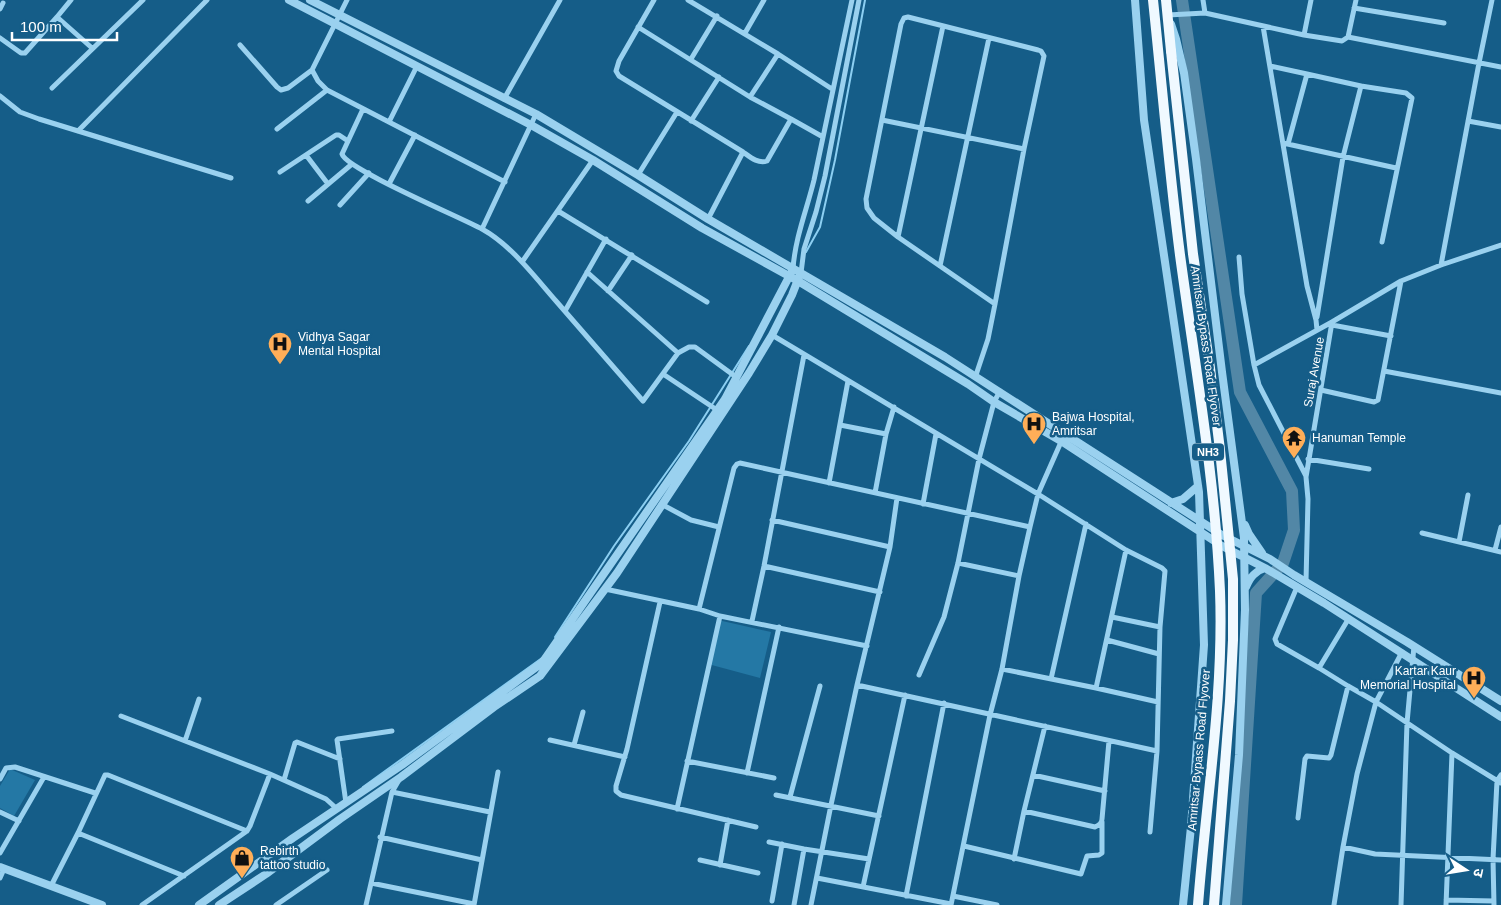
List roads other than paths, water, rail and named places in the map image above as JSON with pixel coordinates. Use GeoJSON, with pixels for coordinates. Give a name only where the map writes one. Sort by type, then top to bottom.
{"type":"FeatureCollection","features":[{"type":"Feature","properties":{"kind":"highway","name":"Amritsar Bypass Road Flyover"},"geometry":{"type":"LineString","coordinates":[[1153,0],[1172,196],[1212,485],[1220,590],[1220,669],[1217,716],[1198,905]]}},
{"type":"Feature","properties":{"kind":"highway","name":"NH3"},"geometry":{"type":"LineString","coordinates":[[1166,0],[1168,15]]}},
{"type":"Feature","properties":{"kind":"highway","name":"Amritsar Bypass Road Flyover"},"geometry":{"type":"LineString","coordinates":[[1168,15],[1193,254],[1210,368],[1233,579],[1230,701],[1214,905]]}},
{"type":"Feature","properties":{"kind":"street"},"geometry":{"type":"LineString","coordinates":[[0,38],[21,53],[25,53],[71,0]]}},
{"type":"Feature","properties":{"kind":"street"},"geometry":{"type":"LineString","coordinates":[[52,88],[143,0]]}},
{"type":"Feature","properties":{"kind":"street"},"geometry":{"type":"LineString","coordinates":[[78,131],[207,0]]}},
{"type":"Feature","properties":{"kind":"street"},"geometry":{"type":"LineString","coordinates":[[289,0],[531,125],[593,160],[702,228],[798,281],[968,384],[994,402],[1061,441],[1222,546],[1267,569],[1349,618],[1501,717]]}},
{"type":"Feature","properties":{"kind":"street"},"geometry":{"type":"LineString","coordinates":[[310,0],[536,114],[638,174],[708,219],[976,375],[1222,535],[1263,554],[1294,575],[1414,646],[1501,701]]}},
{"type":"Feature","properties":{"kind":"street"},"geometry":{"type":"LineString","coordinates":[[240,44],[277,87],[281,90],[288,88],[312,70],[347,0]]}},
{"type":"Feature","properties":{"kind":"street"},"geometry":{"type":"LineString","coordinates":[[504,99],[560,0]]}},
{"type":"Feature","properties":{"kind":"street"},"geometry":{"type":"LineString","coordinates":[[654,0],[618,61],[616,68],[619,76],[756,160],[763,162],[766,161],[792,120]]}},
{"type":"Feature","properties":{"kind":"street"},"geometry":{"type":"LineString","coordinates":[[688,0],[717,16],[832,89]]}},
{"type":"Feature","properties":{"kind":"street"},"geometry":{"type":"LineString","coordinates":[[744,33],[764,0]]}},
{"type":"Feature","properties":{"kind":"street"},"geometry":{"type":"LineString","coordinates":[[199,905],[336,808],[402,765],[542,663],[725,399],[790,277],[813,183],[852,0]]}},
{"type":"Feature","properties":{"kind":"street"},"geometry":{"type":"LineString","coordinates":[[219,905],[266,874],[401,777],[494,707],[540,676],[604,589],[663,505],[749,373],[772,335],[798,281],[804,249],[816,212],[824,176],[859,0]]}},
{"type":"Feature","properties":{"kind":"street"},"geometry":{"type":"LineString","coordinates":[[1135,0],[1144,120],[1198,486],[1200,520],[1204,645],[1184,905]]}},
{"type":"Feature","properties":{"kind":"street"},"geometry":{"type":"LineString","coordinates":[[1203,0],[1205,13]]}},
{"type":"Feature","properties":{"kind":"street"},"geometry":{"type":"LineString","coordinates":[[1304,34],[1310,0]]}},
{"type":"Feature","properties":{"kind":"street"},"geometry":{"type":"LineString","coordinates":[[1226,905],[1239,754],[1246,589],[1245,557],[1184,73],[1168,15],[1205,13],[1338,41],[1345,40],[1348,37],[1356,0]]}},
{"type":"Feature","properties":{"kind":"street"},"geometry":{"type":"LineString","coordinates":[[1441,264],[1492,0]]}},
{"type":"Feature","properties":{"kind":"street"},"geometry":{"type":"LineString","coordinates":[[0,9],[2,1]]}},
{"type":"Feature","properties":{"kind":"street"},"geometry":{"type":"LineString","coordinates":[[1354,8],[1444,23]]}},
{"type":"Feature","properties":{"kind":"street"},"geometry":{"type":"LineString","coordinates":[[691,59],[717,16]]}},
{"type":"Feature","properties":{"kind":"street"},"geometry":{"type":"LineString","coordinates":[[57,17],[92,48]]}},
{"type":"Feature","properties":{"kind":"street"},"geometry":{"type":"LineString","coordinates":[[976,375],[988,338],[996,304],[1024,149],[1044,56],[1038,50],[908,17],[904,18],[866,199],[867,208],[874,218],[898,237],[996,304]]}},
{"type":"Feature","properties":{"kind":"street"},"geometry":{"type":"LineString","coordinates":[[898,237],[943,26]]}},
{"type":"Feature","properties":{"kind":"street"},"geometry":{"type":"LineString","coordinates":[[1263,26],[1286,143],[1306,286],[1317,330]]}},
{"type":"Feature","properties":{"kind":"street"},"geometry":{"type":"LineString","coordinates":[[638,27],[750,97],[823,137]]}},
{"type":"Feature","properties":{"kind":"street"},"geometry":{"type":"LineString","coordinates":[[1348,37],[1501,67]]}},
{"type":"Feature","properties":{"kind":"street"},"geometry":{"type":"LineString","coordinates":[[940,266],[989,38]]}},
{"type":"Feature","properties":{"kind":"street"},"geometry":{"type":"LineString","coordinates":[[750,97],[778,54]]}},
{"type":"Feature","properties":{"kind":"street"},"geometry":{"type":"LineString","coordinates":[[389,122],[418,66]]}},
{"type":"Feature","properties":{"kind":"street"},"geometry":{"type":"LineString","coordinates":[[1270,66],[1406,94],[1412,98],[1382,242]]}},
{"type":"Feature","properties":{"kind":"street"},"geometry":{"type":"LineString","coordinates":[[312,70],[318,81],[327,90],[505,182]]}},
{"type":"Feature","properties":{"kind":"street"},"geometry":{"type":"LineString","coordinates":[[1286,143],[1306,74]]}},
{"type":"Feature","properties":{"kind":"street"},"geometry":{"type":"LineString","coordinates":[[691,121],[719,77]]}},
{"type":"Feature","properties":{"kind":"street"},"geometry":{"type":"LineString","coordinates":[[1316,320],[1343,156],[1361,86]]}},
{"type":"Feature","properties":{"kind":"street"},"geometry":{"type":"LineString","coordinates":[[277,129],[327,90]]}},
{"type":"Feature","properties":{"kind":"street"},"geometry":{"type":"LineString","coordinates":[[0,96],[20,112],[231,178]]}},
{"type":"Feature","properties":{"kind":"street"},"geometry":{"type":"LineString","coordinates":[[363,109],[342,156],[352,164],[389,184],[482,229],[495,238],[522,262],[644,401],[678,353],[689,347],[694,347],[736,377]]}},
{"type":"Feature","properties":{"kind":"street"},"geometry":{"type":"LineString","coordinates":[[638,174],[677,112]]}},
{"type":"Feature","properties":{"kind":"street"},"geometry":{"type":"LineString","coordinates":[[482,229],[536,114]]}},
{"type":"Feature","properties":{"kind":"street"},"geometry":{"type":"LineString","coordinates":[[882,120],[1024,149]]}},
{"type":"Feature","properties":{"kind":"street"},"geometry":{"type":"LineString","coordinates":[[1468,121],[1501,127]]}},
{"type":"Feature","properties":{"kind":"street"},"geometry":{"type":"LineString","coordinates":[[280,172],[336,135],[348,141]]}},
{"type":"Feature","properties":{"kind":"street"},"geometry":{"type":"LineString","coordinates":[[389,184],[415,136]]}},
{"type":"Feature","properties":{"kind":"street"},"geometry":{"type":"LineString","coordinates":[[1286,143],[1396,168]]}},
{"type":"Feature","properties":{"kind":"street"},"geometry":{"type":"LineString","coordinates":[[708,219],[743,152]]}},
{"type":"Feature","properties":{"kind":"street"},"geometry":{"type":"LineString","coordinates":[[306,154],[328,184]]}},
{"type":"Feature","properties":{"kind":"street"},"geometry":{"type":"LineString","coordinates":[[522,262],[593,160]]}},
{"type":"Feature","properties":{"kind":"street"},"geometry":{"type":"LineString","coordinates":[[308,201],[352,164]]}},
{"type":"Feature","properties":{"kind":"street"},"geometry":{"type":"LineString","coordinates":[[340,205],[369,173]]}},
{"type":"Feature","properties":{"kind":"street"},"geometry":{"type":"LineString","coordinates":[[558,211],[707,302]]}},
{"type":"Feature","properties":{"kind":"street"},"geometry":{"type":"LineString","coordinates":[[565,311],[606,239]]}},
{"type":"Feature","properties":{"kind":"street","name":"Suraj Avenue"},"geometry":{"type":"LineString","coordinates":[[1306,581],[1308,498],[1306,477],[1332,324],[1402,281],[1441,264],[1501,245]]}},
{"type":"Feature","properties":{"kind":"street"},"geometry":{"type":"LineString","coordinates":[[608,291],[632,255]]}},
{"type":"Feature","properties":{"kind":"street"},"geometry":{"type":"LineString","coordinates":[[1239,257],[1242,294],[1259,385],[1306,477]]}},
{"type":"Feature","properties":{"kind":"street"},"geometry":{"type":"LineString","coordinates":[[587,272],[678,353]]}},
{"type":"Feature","properties":{"kind":"street"},"geometry":{"type":"LineString","coordinates":[[1320,390],[1374,402],[1378,398],[1402,281]]}},
{"type":"Feature","properties":{"kind":"street"},"geometry":{"type":"LineString","coordinates":[[1254,365],[1317,330],[1332,324],[1391,336]]}},
{"type":"Feature","properties":{"kind":"street"},"geometry":{"type":"LineString","coordinates":[[772,335],[1038,494],[1126,550],[1165,571],[1160,627],[1157,751],[1150,832]]}},
{"type":"Feature","properties":{"kind":"street"},"geometry":{"type":"LineString","coordinates":[[752,621],[804,355]]}},
{"type":"Feature","properties":{"kind":"street"},"geometry":{"type":"LineString","coordinates":[[1384,371],[1501,393]]}},
{"type":"Feature","properties":{"kind":"street"},"geometry":{"type":"LineString","coordinates":[[663,374],[717,410]]}},
{"type":"Feature","properties":{"kind":"street"},"geometry":{"type":"LineString","coordinates":[[829,483],[848,380]]}},
{"type":"Feature","properties":{"kind":"street"},"geometry":{"type":"LineString","coordinates":[[919,675],[944,617],[958,562],[979,459],[994,402],[1000,391]]}},
{"type":"Feature","properties":{"kind":"street"},"geometry":{"type":"LineString","coordinates":[[875,493],[886,434],[894,407]]}},
{"type":"Feature","properties":{"kind":"street"},"geometry":{"type":"LineString","coordinates":[[840,425],[886,434]]}},
{"type":"Feature","properties":{"kind":"street"},"geometry":{"type":"LineString","coordinates":[[817,878],[951,904],[990,715],[1002,669],[1030,527],[1038,494],[1064,433]]}},
{"type":"Feature","properties":{"kind":"street"},"geometry":{"type":"LineString","coordinates":[[922,504],[936,434]]}},
{"type":"Feature","properties":{"kind":"street"},"geometry":{"type":"LineString","coordinates":[[1308,459],[1369,469]]}},
{"type":"Feature","properties":{"kind":"street"},"geometry":{"type":"LineString","coordinates":[[699,609],[735,465],[740,463],[1030,527]]}},
{"type":"Feature","properties":{"kind":"street"},"geometry":{"type":"LineString","coordinates":[[1172,503],[1183,499],[1198,486]]}},
{"type":"Feature","properties":{"kind":"street"},"geometry":{"type":"LineString","coordinates":[[1459,542],[1468,496]]}},
{"type":"Feature","properties":{"kind":"street"},"geometry":{"type":"LineString","coordinates":[[811,905],[857,685],[890,547],[897,498]]}},
{"type":"Feature","properties":{"kind":"street"},"geometry":{"type":"LineString","coordinates":[[663,505],[691,520],[720,527]]}},
{"type":"Feature","properties":{"kind":"street"},"geometry":{"type":"LineString","coordinates":[[1241,514],[1249,534],[1263,554]]}},
{"type":"Feature","properties":{"kind":"street"},"geometry":{"type":"LineString","coordinates":[[772,520],[890,547]]}},
{"type":"Feature","properties":{"kind":"street"},"geometry":{"type":"LineString","coordinates":[[1051,679],[1086,524]]}},
{"type":"Feature","properties":{"kind":"street"},"geometry":{"type":"LineString","coordinates":[[1422,533],[1498,551],[1501,527]]}},
{"type":"Feature","properties":{"kind":"street"},"geometry":{"type":"LineString","coordinates":[[1096,688],[1126,550]]}},
{"type":"Feature","properties":{"kind":"street"},"geometry":{"type":"LineString","coordinates":[[958,562],[1019,576]]}},
{"type":"Feature","properties":{"kind":"street"},"geometry":{"type":"LineString","coordinates":[[764,566],[880,592]]}},
{"type":"Feature","properties":{"kind":"street"},"geometry":{"type":"LineString","coordinates":[[1246,589],[1256,572],[1267,569]]}},
{"type":"Feature","properties":{"kind":"street"},"geometry":{"type":"LineString","coordinates":[[1294,585],[1275,639],[1277,644],[1376,702],[1499,782]]}},
{"type":"Feature","properties":{"kind":"street"},"geometry":{"type":"LineString","coordinates":[[604,589],[699,609],[720,616],[867,646]]}},
{"type":"Feature","properties":{"kind":"street"},"geometry":{"type":"LineString","coordinates":[[660,602],[616,791],[618,794],[756,827]]}},
{"type":"Feature","properties":{"kind":"street"},"geometry":{"type":"LineString","coordinates":[[677,809],[720,616]]}},
{"type":"Feature","properties":{"kind":"street"},"geometry":{"type":"LineString","coordinates":[[1112,617],[1160,627]]}},
{"type":"Feature","properties":{"kind":"street"},"geometry":{"type":"LineString","coordinates":[[1319,668],[1349,618]]}},
{"type":"Feature","properties":{"kind":"street"},"geometry":{"type":"LineString","coordinates":[[747,773],[779,627]]}},
{"type":"Feature","properties":{"kind":"street"},"geometry":{"type":"LineString","coordinates":[[1107,640],[1159,654]]}},
{"type":"Feature","properties":{"kind":"street"},"geometry":{"type":"LineString","coordinates":[[1401,905],[1407,723],[1414,646]]}},
{"type":"Feature","properties":{"kind":"street"},"geometry":{"type":"LineString","coordinates":[[1334,905],[1357,774],[1376,702],[1402,652]]}},
{"type":"Feature","properties":{"kind":"street"},"geometry":{"type":"LineString","coordinates":[[1002,669],[1158,702]]}},
{"type":"Feature","properties":{"kind":"street"},"geometry":{"type":"LineString","coordinates":[[857,685],[905,694],[990,715],[1157,751]]}},
{"type":"Feature","properties":{"kind":"street"},"geometry":{"type":"LineString","coordinates":[[790,798],[820,686]]}},
{"type":"Feature","properties":{"kind":"street"},"geometry":{"type":"LineString","coordinates":[[1298,818],[1305,759],[1307,756],[1329,758],[1331,755],[1348,686]]}},
{"type":"Feature","properties":{"kind":"street"},"geometry":{"type":"LineString","coordinates":[[863,887],[905,694]]}},
{"type":"Feature","properties":{"kind":"street"},"geometry":{"type":"LineString","coordinates":[[185,741],[199,699]]}},
{"type":"Feature","properties":{"kind":"street"},"geometry":{"type":"LineString","coordinates":[[906,896],[944,703]]}},
{"type":"Feature","properties":{"kind":"street"},"geometry":{"type":"LineString","coordinates":[[574,745],[583,712]]}},
{"type":"Feature","properties":{"kind":"street"},"geometry":{"type":"LineString","coordinates":[[121,716],[270,774],[328,800],[336,808]]}},
{"type":"Feature","properties":{"kind":"street"},"geometry":{"type":"LineString","coordinates":[[1014,859],[1045,726]]}},
{"type":"Feature","properties":{"kind":"street"},"geometry":{"type":"LineString","coordinates":[[346,803],[338,738],[392,731]]}},
{"type":"Feature","properties":{"kind":"street"},"geometry":{"type":"LineString","coordinates":[[550,740],[625,757]]}},
{"type":"Feature","properties":{"kind":"street"},"geometry":{"type":"LineString","coordinates":[[964,846],[1014,859],[1082,873],[1087,856],[1102,853],[1102,822],[1109,741]]}},
{"type":"Feature","properties":{"kind":"street"},"geometry":{"type":"LineString","coordinates":[[284,780],[296,742],[340,759]]}},
{"type":"Feature","properties":{"kind":"street"},"geometry":{"type":"LineString","coordinates":[[1452,753],[1446,903],[1494,903],[1493,859],[1501,775]]}},
{"type":"Feature","properties":{"kind":"street"},"geometry":{"type":"LineString","coordinates":[[687,761],[774,778]]}},
{"type":"Feature","properties":{"kind":"street"},"geometry":{"type":"LineString","coordinates":[[0,780],[6,768],[11,766],[95,793]]}},
{"type":"Feature","properties":{"kind":"street"},"geometry":{"type":"LineString","coordinates":[[371,883],[474,905],[498,772]]}},
{"type":"Feature","properties":{"kind":"street"},"geometry":{"type":"LineString","coordinates":[[51,886],[78,833],[104,775],[107,774],[247,831]]}},
{"type":"Feature","properties":{"kind":"street"},"geometry":{"type":"LineString","coordinates":[[142,905],[247,831],[270,774]]}},
{"type":"Feature","properties":{"kind":"street"},"geometry":{"type":"LineString","coordinates":[[1033,775],[1105,790]]}},
{"type":"Feature","properties":{"kind":"street"},"geometry":{"type":"LineString","coordinates":[[0,853],[44,777]]}},
{"type":"Feature","properties":{"kind":"street"},"geometry":{"type":"LineString","coordinates":[[366,905],[380,837],[392,792],[401,777]]}},
{"type":"Feature","properties":{"kind":"street"},"geometry":{"type":"LineString","coordinates":[[392,792],[490,812]]}},
{"type":"Feature","properties":{"kind":"street"},"geometry":{"type":"LineString","coordinates":[[776,795],[879,816]]}},
{"type":"Feature","properties":{"kind":"street"},"geometry":{"type":"LineString","coordinates":[[1024,811],[1095,827],[1102,822]]}},
{"type":"Feature","properties":{"kind":"street"},"geometry":{"type":"LineString","coordinates":[[0,812],[18,821]]}},
{"type":"Feature","properties":{"kind":"street"},"geometry":{"type":"LineString","coordinates":[[720,865],[728,820]]}},
{"type":"Feature","properties":{"kind":"street"},"geometry":{"type":"LineString","coordinates":[[78,833],[184,876]]}},
{"type":"Feature","properties":{"kind":"street"},"geometry":{"type":"LineString","coordinates":[[380,837],[482,860]]}},
{"type":"Feature","properties":{"kind":"street"},"geometry":{"type":"LineString","coordinates":[[769,842],[869,859]]}},
{"type":"Feature","properties":{"kind":"street"},"geometry":{"type":"LineString","coordinates":[[772,901],[782,844]]}},
{"type":"Feature","properties":{"kind":"street"},"geometry":{"type":"LineString","coordinates":[[1343,847],[1375,854],[1501,860]]}},
{"type":"Feature","properties":{"kind":"street"},"geometry":{"type":"LineString","coordinates":[[794,905],[804,849]]}},
{"type":"Feature","properties":{"kind":"street"},"geometry":{"type":"LineString","coordinates":[[700,860],[758,872]]}},
{"type":"Feature","properties":{"kind":"street"},"geometry":{"type":"LineString","coordinates":[[0,878],[2,868],[102,905]]}},
{"type":"Feature","properties":{"kind":"street"},"geometry":{"type":"LineString","coordinates":[[276,905],[327,870]]}},
{"type":"Feature","properties":{"kind":"street"},"geometry":{"type":"LineString","coordinates":[[953,896],[997,905]]}},
{"type":"Feature","properties":{"kind":"waterway"},"geometry":{"type":"LineString","coordinates":[[806,252],[820,227],[835,160],[865,0]]}},
{"type":"Feature","properties":{"kind":"waterway"},"geometry":{"type":"LineString","coordinates":[[1182,0],[1240,392],[1292,491],[1294,530],[1283,563],[1256,593],[1236,905]]}},
{"type":"Feature","properties":{"kind":"waterway"},"geometry":{"type":"LineString","coordinates":[[555,637],[614,546],[689,441],[749,346]]}},
{"type":"Feature","properties":{"kind":"waterway"},"geometry":{"type":"LineString","coordinates":[[363,787],[542,658]]}},
{"type":"Feature","properties":{"kind":"place","name":"Vidhya Sagar Mental Hospital"},"geometry":{"type":"Point","coordinates":[280,365]}},
{"type":"Feature","properties":{"kind":"place","name":"Bajwa Hospital, Amritsar"},"geometry":{"type":"Point","coordinates":[1034,445]}},
{"type":"Feature","properties":{"kind":"place","name":"Hanuman Temple"},"geometry":{"type":"Point","coordinates":[1294,459]}},
{"type":"Feature","properties":{"kind":"place","name":"Kartar Kaur Memorial Hospital"},"geometry":{"type":"Point","coordinates":[1474,699]}},
{"type":"Feature","properties":{"kind":"place","name":"Rebirth tattoo studio"},"geometry":{"type":"Point","coordinates":[242,879]}}]}
